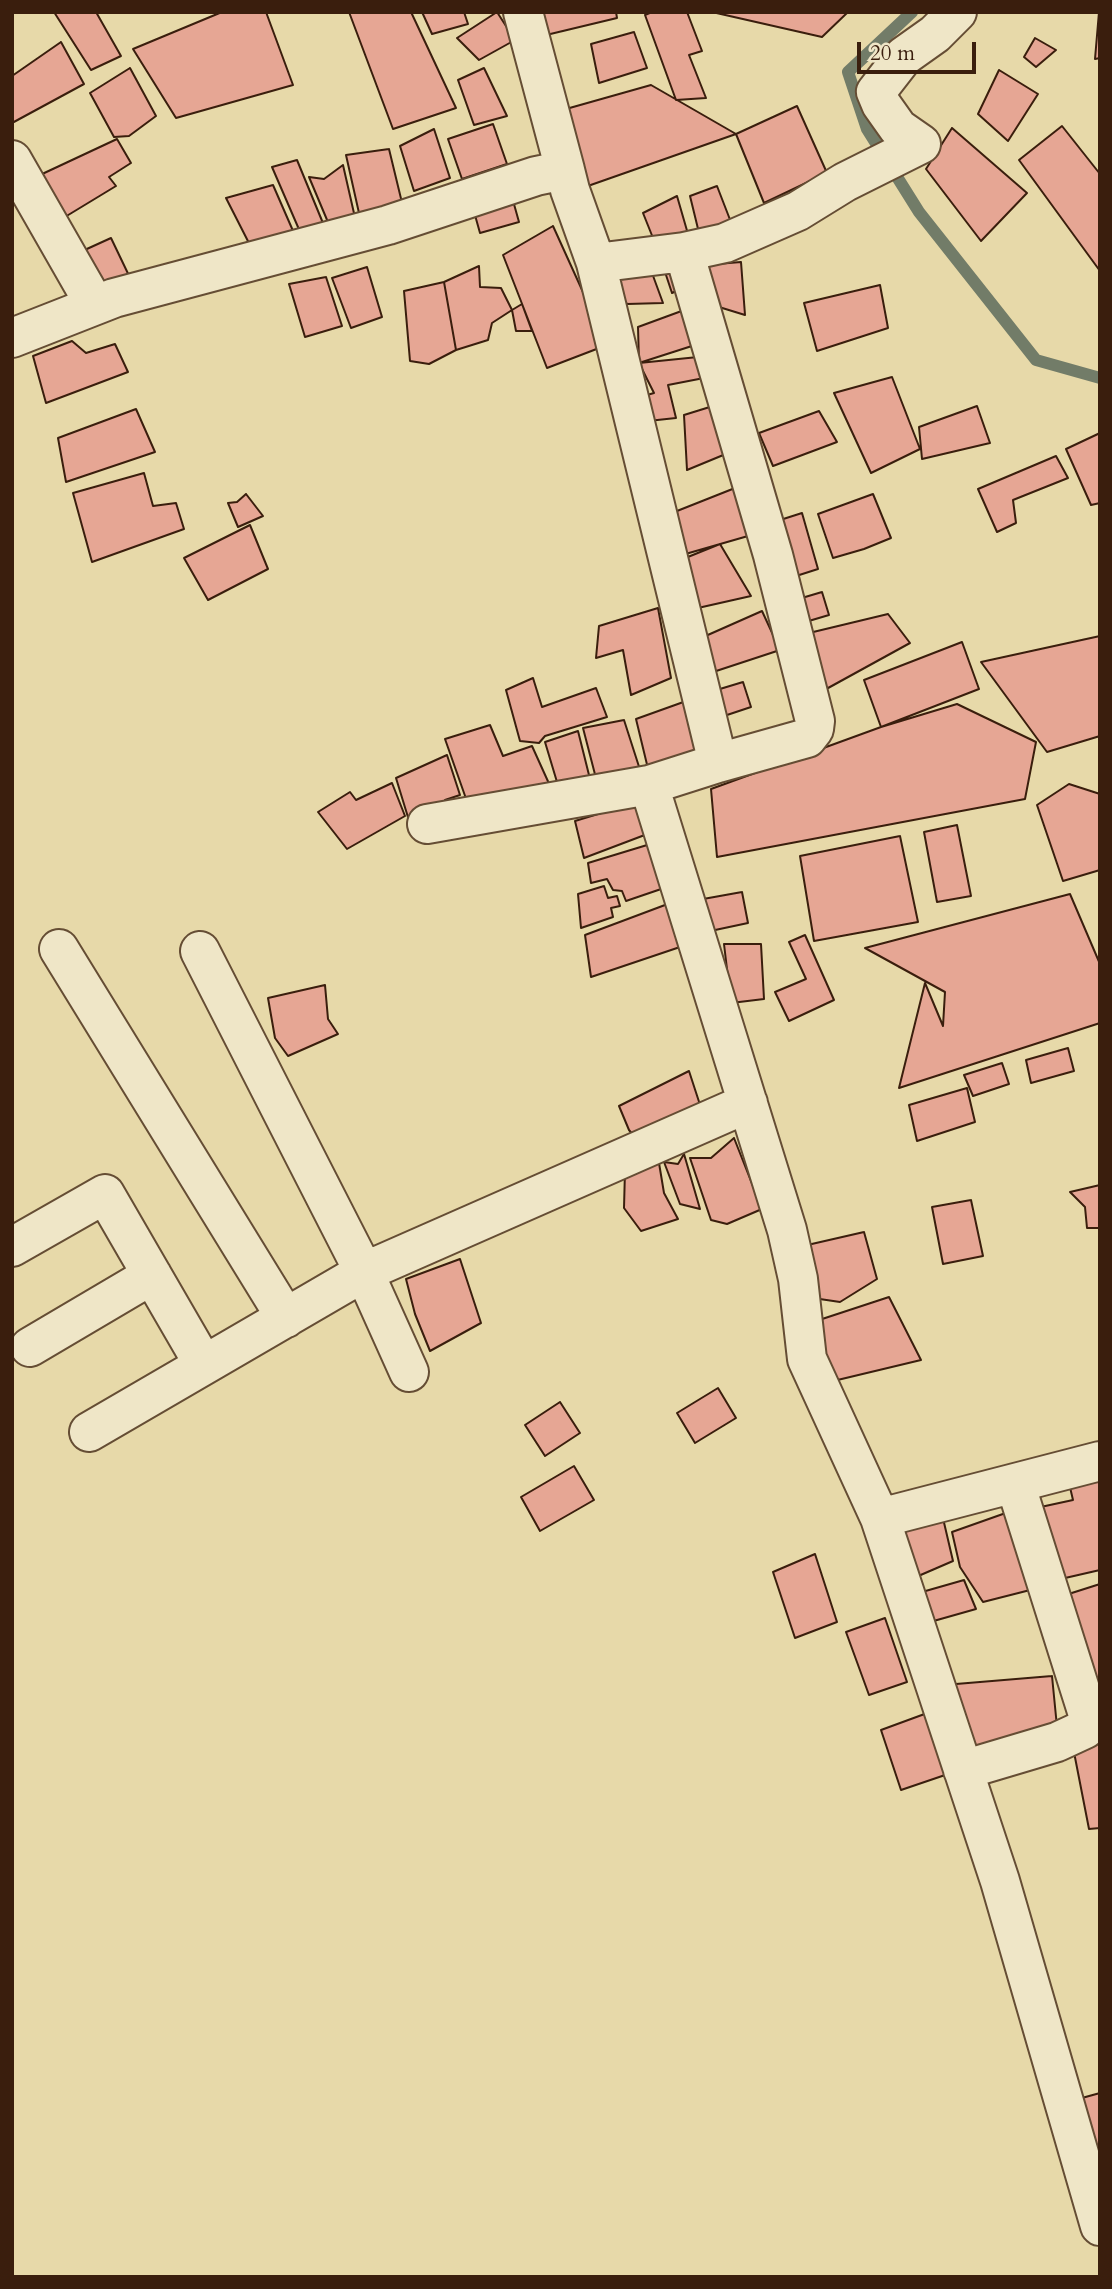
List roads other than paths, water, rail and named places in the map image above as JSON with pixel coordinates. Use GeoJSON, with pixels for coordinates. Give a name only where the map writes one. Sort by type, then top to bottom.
{"type":"FeatureCollection","features":[{"type":"Feature","properties":{"kind":"street"},"geometry":{"type":"LineString","coordinates":[[523,12],[565,170],[596,263],[718,764]]}},
{"type":"Feature","properties":{"kind":"street"},"geometry":{"type":"LineString","coordinates":[[596,263],[684,252],[725,243],[798,211],[845,182],[921,144],[898,128],[876,92],[904,55],[934,34],[957,12]]}},
{"type":"Feature","properties":{"kind":"street"},"geometry":{"type":"LineString","coordinates":[[12,160],[95,305]]}},
{"type":"Feature","properties":{"kind":"street"},"geometry":{"type":"LineString","coordinates":[[12,338],[95,305],[197,274],[388,225],[536,176],[565,170]]}},
{"type":"Feature","properties":{"kind":"street"},"geometry":{"type":"LineString","coordinates":[[428,824],[649,785],[807,738],[814,729],[815,721],[773,555],[684,252]]}},
{"type":"Feature","properties":{"kind":"street"},"geometry":{"type":"LineString","coordinates":[[649,785],[787,1230],[798,1279],[807,1359],[880,1518],[1000,1881],[1100,2226]]}},
{"type":"Feature","properties":{"kind":"street"},"geometry":{"type":"LineString","coordinates":[[59,949],[286,1318]]}},
{"type":"Feature","properties":{"kind":"street"},"geometry":{"type":"LineString","coordinates":[[200,951],[364,1272],[409,1372]]}},
{"type":"Feature","properties":{"kind":"street"},"geometry":{"type":"LineString","coordinates":[[89,1433],[364,1272],[748,1103]]}},
{"type":"Feature","properties":{"kind":"street"},"geometry":{"type":"LineString","coordinates":[[12,1247],[105,1194],[204,1365]]}},
{"type":"Feature","properties":{"kind":"street"},"geometry":{"type":"LineString","coordinates":[[30,1347],[152,1275]]}},
{"type":"Feature","properties":{"kind":"street"},"geometry":{"type":"LineString","coordinates":[[880,1518],[1100,1461]]}},
{"type":"Feature","properties":{"kind":"street"},"geometry":{"type":"LineString","coordinates":[[963,1770],[1056,1742],[1091,1724],[1015,1483]]}},
{"type":"Feature","properties":{"kind":"waterway"},"geometry":{"type":"LineString","coordinates":[[912,12],[848,72],[867,129],[919,212],[1036,360],[1100,378]]}}]}
